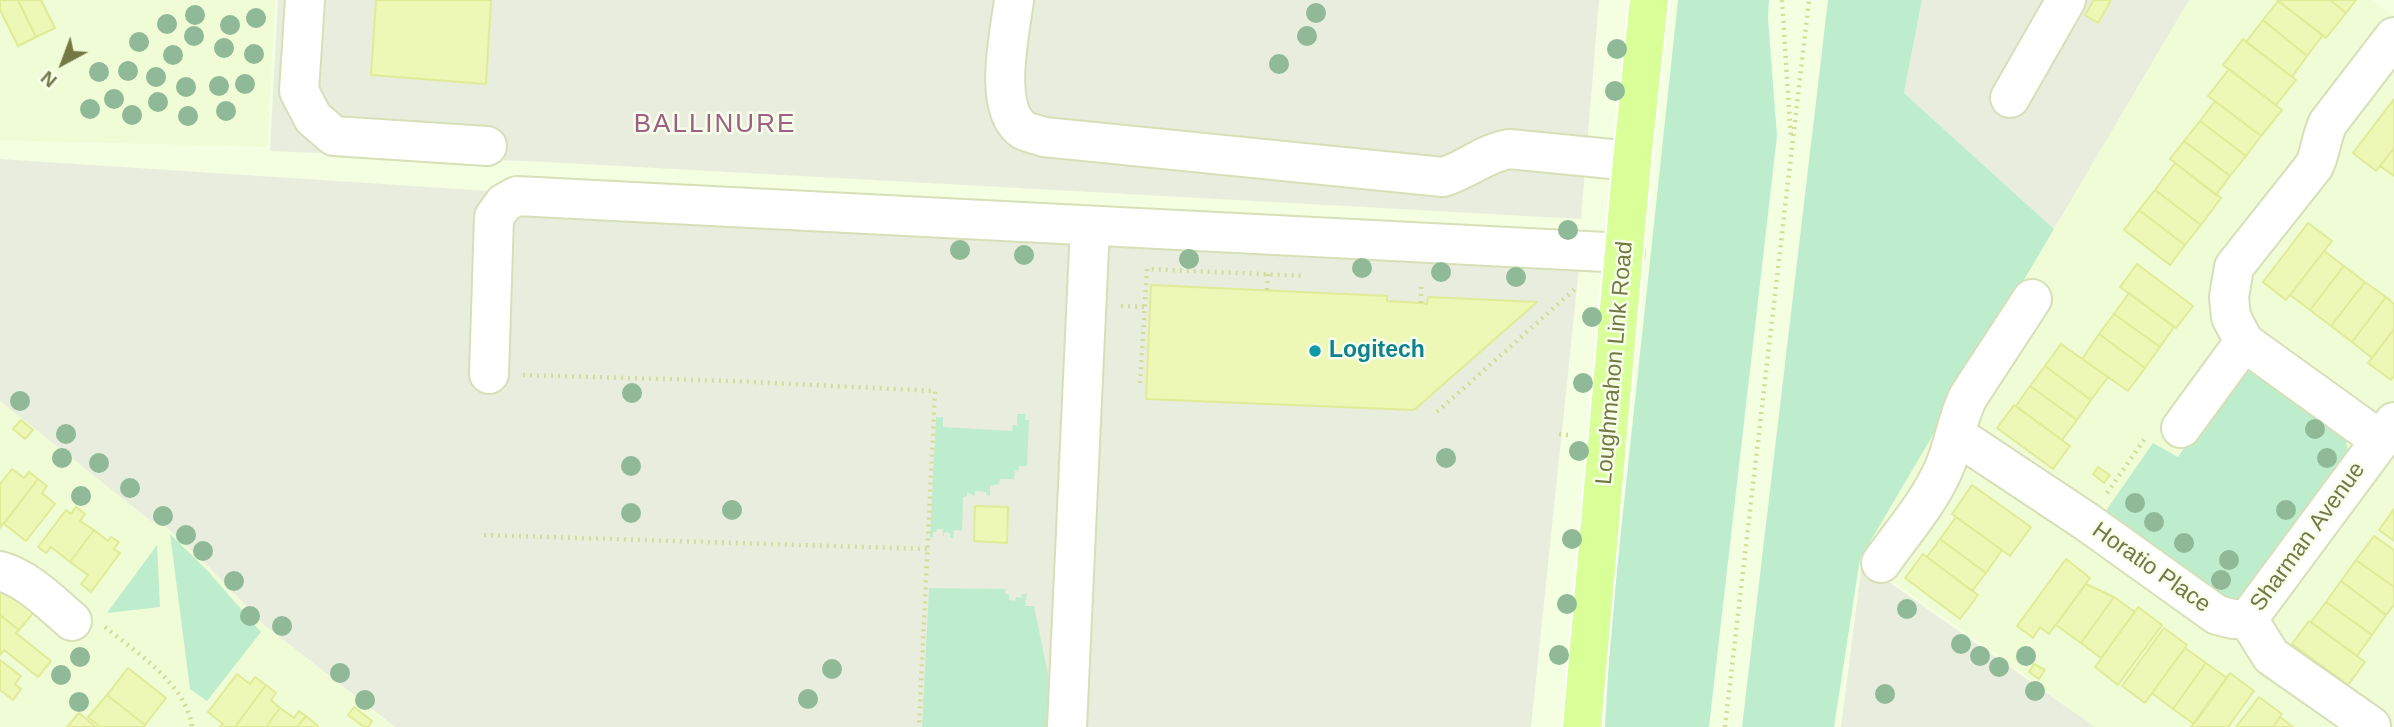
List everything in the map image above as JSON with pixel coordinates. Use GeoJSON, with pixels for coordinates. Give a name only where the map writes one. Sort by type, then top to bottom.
{"type":"FeatureCollection","features":[{"type":"Feature","properties":{"kind":"main road","name":"Loughmahon Link Road"},"geometry":{"type":"LineString","coordinates":[[1582,727],[1632,161],[1649,0]]}},
{"type":"Feature","properties":{"kind":"street"},"geometry":{"type":"LineString","coordinates":[[305,0],[299,91],[313,118],[334,136],[488,146]]}},
{"type":"Feature","properties":{"kind":"street"},"geometry":{"type":"LineString","coordinates":[[1014,0],[1004,91],[1009,112],[1023,130],[1044,137],[1443,177],[1458,173],[1493,152],[1510,149],[1632,161]]}},
{"type":"Feature","properties":{"kind":"street"},"geometry":{"type":"LineString","coordinates":[[2010,98],[2066,0]]}},
{"type":"Feature","properties":{"kind":"street"},"geometry":{"type":"LineString","coordinates":[[2387,431],[2244,342],[2231,317],[2230,289],[2234,267],[2314,166],[2320,151],[2322,134],[2328,123],[2389,54]]}},
{"type":"Feature","properties":{"kind":"street"},"geometry":{"type":"LineString","coordinates":[[489,374],[494,218],[504,203],[517,196],[1625,253]]}},
{"type":"Feature","properties":{"kind":"street"},"geometry":{"type":"LineString","coordinates":[[1067,727],[1090,226]]}},
{"type":"Feature","properties":{"kind":"street"},"geometry":{"type":"LineString","coordinates":[[1881,563],[1933,489],[1956,435],[1959,414],[2032,299]]}},
{"type":"Feature","properties":{"kind":"street"},"geometry":{"type":"LineString","coordinates":[[2181,428],[2244,342]]}},
{"type":"Feature","properties":{"kind":"street","name":"Sharman Avenue"},"geometry":{"type":"LineString","coordinates":[[2248,619],[2387,431]]}},
{"type":"Feature","properties":{"kind":"street","name":"Horatio Place"},"geometry":{"type":"LineString","coordinates":[[1956,435],[2217,615],[2248,619]]}},
{"type":"Feature","properties":{"kind":"street"},"geometry":{"type":"LineString","coordinates":[[0,571],[31,586],[72,621]]}},
{"type":"Feature","properties":{"kind":"street"},"geometry":{"type":"LineString","coordinates":[[2248,619],[2271,656],[2371,726]]}},
{"type":"Feature","properties":{"kind":"path"},"geometry":{"type":"LineString","coordinates":[[1782,0],[1791,151]]}},
{"type":"Feature","properties":{"kind":"path"},"geometry":{"type":"LineString","coordinates":[[1725,727],[1809,0]]}},
{"type":"Feature","properties":{"kind":"path"},"geometry":{"type":"LineString","coordinates":[[1140,383],[1147,269],[1310,276]]}},
{"type":"Feature","properties":{"kind":"path"},"geometry":{"type":"LineString","coordinates":[[1267,290],[1268,274]]}},
{"type":"Feature","properties":{"kind":"path"},"geometry":{"type":"LineString","coordinates":[[1421,303],[1421,282],[1424,282]]}},
{"type":"Feature","properties":{"kind":"path"},"geometry":{"type":"LineString","coordinates":[[1562,288],[1584,289]]}},
{"type":"Feature","properties":{"kind":"path"},"geometry":{"type":"LineString","coordinates":[[1437,412],[1575,289]]}},
{"type":"Feature","properties":{"kind":"path"},"geometry":{"type":"LineString","coordinates":[[489,374],[731,381],[935,391],[919,727]]}},
{"type":"Feature","properties":{"kind":"path"},"geometry":{"type":"LineString","coordinates":[[1559,434],[1569,435]]}},
{"type":"Feature","properties":{"kind":"path"},"geometry":{"type":"LineString","coordinates":[[484,536],[927,549]]}},
{"type":"Feature","properties":{"kind":"path"},"geometry":{"type":"LineString","coordinates":[[72,621],[99,622],[170,681],[191,716],[192,727]]}},
{"type":"Feature","properties":{"kind":"shaded area"},"geometry":{"type":"Polygon","coordinates":[[[0,0],[275,0],[267,147],[0,140],[0,0]]]}},
{"type":"Feature","properties":{"kind":"shaded area"},"geometry":{"type":"Polygon","coordinates":[[[278,0],[1599,0],[1581,219],[547,162],[270,151],[278,0]]]}},
{"type":"Feature","properties":{"kind":"shaded area"},"geometry":{"type":"Polygon","coordinates":[[[1678,0],[1769,0],[1777,136],[1709,727],[1605,727],[1611,624],[1678,0]]]}},
{"type":"Feature","properties":{"kind":"shaded area"},"geometry":{"type":"Polygon","coordinates":[[[1828,0],[1922,0],[1904,93],[2054,229],[1860,559],[1834,727],[1742,727],[1828,0]]]}},
{"type":"Feature","properties":{"kind":"shaded area"},"geometry":{"type":"Polygon","coordinates":[[[1922,0],[2189,0],[2054,229],[1904,93],[1922,0]]]}},
{"type":"Feature","properties":{"kind":"shaded area"},"geometry":{"type":"Polygon","coordinates":[[[2189,0],[2372,0],[2394,17],[2394,727],[2094,727],[1997,654],[1860,559],[2189,0]]]}},
{"type":"Feature","properties":{"kind":"shaded area"},"geometry":{"type":"Polygon","coordinates":[[[0,159],[1575,262],[1583,229],[1531,727],[395,727],[263,624],[209,567],[161,522],[151,521],[0,401],[0,159]]]}},
{"type":"Feature","properties":{"kind":"shaded area"},"geometry":{"type":"Polygon","coordinates":[[[2257,369],[2344,433],[2350,458],[2244,597],[2233,599],[2219,597],[2103,515],[2153,443],[2178,457],[2232,379],[2243,371],[2257,369]]]}},
{"type":"Feature","properties":{"kind":"shaded area"},"geometry":{"type":"Polygon","coordinates":[[[0,401],[151,521],[161,522],[209,567],[263,624],[393,727],[0,727],[0,401]]]}},
{"type":"Feature","properties":{"kind":"shaded area"},"geometry":{"type":"Polygon","coordinates":[[[1017,414],[1025,414],[1025,420],[1029,420],[1027,466],[1019,466],[1014,479],[1000,479],[999,484],[990,486],[990,496],[986,492],[975,491],[974,496],[967,492],[967,496],[963,497],[962,531],[954,530],[953,538],[950,538],[950,533],[945,532],[943,537],[943,529],[937,529],[933,532],[933,538],[930,537],[936,417],[943,417],[943,427],[1012,431],[1013,425],[1017,425],[1017,414]]]}},
{"type":"Feature","properties":{"kind":"shaded area"},"geometry":{"type":"Polygon","coordinates":[[[170,534],[207,570],[261,632],[207,701],[190,689],[170,534]]]}},
{"type":"Feature","properties":{"kind":"shaded area"},"geometry":{"type":"Polygon","coordinates":[[[157,545],[160,607],[107,613],[157,545]]]}},
{"type":"Feature","properties":{"kind":"shaded area"},"geometry":{"type":"Polygon","coordinates":[[[1862,563],[2095,727],[1841,727],[1862,563]]]}},
{"type":"Feature","properties":{"kind":"shaded area"},"geometry":{"type":"Polygon","coordinates":[[[929,588],[1006,589],[1005,594],[1009,594],[1009,600],[1015,601],[1016,597],[1021,598],[1022,594],[1027,594],[1025,606],[1034,606],[1050,684],[1049,727],[922,727],[929,588]]]}},
{"type":"Feature","properties":{"kind":"building"},"geometry":{"type":"Polygon","coordinates":[[[0,0],[18,0],[36,37],[18,46],[0,10],[0,0]]]}},
{"type":"Feature","properties":{"kind":"building"},"geometry":{"type":"Polygon","coordinates":[[[18,0],[41,0],[55,28],[36,37],[18,0]]]}},
{"type":"Feature","properties":{"kind":"building"},"geometry":{"type":"Polygon","coordinates":[[[376,0],[491,0],[486,84],[371,75],[376,0]]]}},
{"type":"Feature","properties":{"kind":"building"},"geometry":{"type":"Polygon","coordinates":[[[2094,0],[2111,0],[2098,23],[2085,15],[2094,0]]]}},
{"type":"Feature","properties":{"kind":"building"},"geometry":{"type":"Polygon","coordinates":[[[2277,0],[2330,0],[2346,13],[2326,38],[2277,0]]]}},
{"type":"Feature","properties":{"kind":"building"},"geometry":{"type":"Polygon","coordinates":[[[2330,0],[2356,0],[2346,13],[2330,0]]]}},
{"type":"Feature","properties":{"kind":"building"},"geometry":{"type":"Polygon","coordinates":[[[2278,1],[2323,35],[2307,56],[2263,20],[2278,1]]]}},
{"type":"Feature","properties":{"kind":"building"},"geometry":{"type":"Polygon","coordinates":[[[2263,20],[2307,56],[2292,77],[2246,42],[2263,20]]]}},
{"type":"Feature","properties":{"kind":"building"},"geometry":{"type":"Polygon","coordinates":[[[2243,39],[2296,80],[2276,105],[2223,65],[2243,39]]]}},
{"type":"Feature","properties":{"kind":"building"},"geometry":{"type":"Polygon","coordinates":[[[2229,69],[2282,110],[2261,136],[2208,96],[2229,69]]]}},
{"type":"Feature","properties":{"kind":"building"},"geometry":{"type":"Polygon","coordinates":[[[2394,99],[2394,148],[2376,171],[2353,153],[2394,99]]]}},
{"type":"Feature","properties":{"kind":"building"},"geometry":{"type":"Polygon","coordinates":[[[2215,101],[2261,136],[2246,156],[2200,121],[2215,101]]]}},
{"type":"Feature","properties":{"kind":"building"},"geometry":{"type":"Polygon","coordinates":[[[2200,121],[2246,156],[2230,176],[2184,141],[2200,121]]]}},
{"type":"Feature","properties":{"kind":"building"},"geometry":{"type":"Polygon","coordinates":[[[2184,141],[2230,176],[2216,195],[2170,159],[2184,141]]]}},
{"type":"Feature","properties":{"kind":"building"},"geometry":{"type":"Polygon","coordinates":[[[2394,148],[2394,176],[2380,166],[2394,148]]]}},
{"type":"Feature","properties":{"kind":"building"},"geometry":{"type":"Polygon","coordinates":[[[2175,163],[2221,198],[2201,225],[2155,190],[2175,163]]]}},
{"type":"Feature","properties":{"kind":"building"},"geometry":{"type":"Polygon","coordinates":[[[2155,190],[2201,225],[2185,245],[2139,210],[2155,190]]]}},
{"type":"Feature","properties":{"kind":"building"},"geometry":{"type":"Polygon","coordinates":[[[2139,210],[2185,245],[2170,265],[2124,230],[2139,210]]]}},
{"type":"Feature","properties":{"kind":"building"},"geometry":{"type":"Polygon","coordinates":[[[2308,223],[2332,241],[2286,300],[2263,282],[2308,223]]]}},
{"type":"Feature","properties":{"kind":"building"},"geometry":{"type":"Polygon","coordinates":[[[2324,251],[2344,266],[2310,310],[2290,295],[2324,251]]]}},
{"type":"Feature","properties":{"kind":"building"},"geometry":{"type":"Polygon","coordinates":[[[2137,264],[2193,306],[2176,328],[2120,287],[2137,264]]]}},
{"type":"Feature","properties":{"kind":"building"},"geometry":{"type":"Polygon","coordinates":[[[2344,266],[2365,282],[2331,326],[2310,310],[2344,266]]]}},
{"type":"Feature","properties":{"kind":"building"},"geometry":{"type":"Polygon","coordinates":[[[2365,282],[2386,297],[2352,342],[2331,326],[2365,282]]]}},
{"type":"Feature","properties":{"kind":"building","name":"Logitech"},"geometry":{"type":"Polygon","coordinates":[[[1151,285],[1387,296],[1387,301],[1427,304],[1428,297],[1537,302],[1414,410],[1146,399],[1151,285]]]}},
{"type":"Feature","properties":{"kind":"building"},"geometry":{"type":"Polygon","coordinates":[[[2129,293],[2174,327],[2160,347],[2114,314],[2129,293]]]}},
{"type":"Feature","properties":{"kind":"building"},"geometry":{"type":"Polygon","coordinates":[[[2386,297],[2394,304],[2394,329],[2372,358],[2352,342],[2386,297]]]}},
{"type":"Feature","properties":{"kind":"building"},"geometry":{"type":"Polygon","coordinates":[[[2114,314],[2160,347],[2145,368],[2099,334],[2114,314]]]}},
{"type":"Feature","properties":{"kind":"building"},"geometry":{"type":"Polygon","coordinates":[[[2394,329],[2394,376],[2391,380],[2368,363],[2394,329]]]}},
{"type":"Feature","properties":{"kind":"building"},"geometry":{"type":"Polygon","coordinates":[[[2099,334],[2145,368],[2128,391],[2082,359],[2099,334]]]}},
{"type":"Feature","properties":{"kind":"building"},"geometry":{"type":"Polygon","coordinates":[[[2061,344],[2108,377],[2091,400],[2045,366],[2061,344]]]}},
{"type":"Feature","properties":{"kind":"building"},"geometry":{"type":"Polygon","coordinates":[[[2045,366],[2091,400],[2077,420],[2030,386],[2045,366]]]}},
{"type":"Feature","properties":{"kind":"building"},"geometry":{"type":"Polygon","coordinates":[[[2030,386],[2077,420],[2062,440],[2016,406],[2030,386]]]}},
{"type":"Feature","properties":{"kind":"building"},"geometry":{"type":"Polygon","coordinates":[[[2014,405],[2070,446],[2053,469],[1997,428],[2014,405]]]}},
{"type":"Feature","properties":{"kind":"building"},"geometry":{"type":"Polygon","coordinates":[[[21,420],[33,430],[25,439],[13,429],[21,420]]]}},
{"type":"Feature","properties":{"kind":"building"},"geometry":{"type":"Polygon","coordinates":[[[2098,467],[2110,475],[2104,483],[2093,474],[2098,467]]]}},
{"type":"Feature","properties":{"kind":"building"},"geometry":{"type":"Polygon","coordinates":[[[12,469],[24,478],[29,472],[38,479],[0,528],[0,484],[12,469]]]}},
{"type":"Feature","properties":{"kind":"building"},"geometry":{"type":"Polygon","coordinates":[[[38,479],[47,486],[42,493],[55,504],[26,541],[4,524],[38,479]]]}},
{"type":"Feature","properties":{"kind":"building"},"geometry":{"type":"Polygon","coordinates":[[[1972,485],[2031,527],[2010,556],[1952,514],[1972,485]]]}},
{"type":"Feature","properties":{"kind":"building"},"geometry":{"type":"Polygon","coordinates":[[[975,506],[1008,507],[1007,543],[974,541],[975,506]]]}},
{"type":"Feature","properties":{"kind":"building"},"geometry":{"type":"Polygon","coordinates":[[[76,507],[85,514],[80,521],[94,530],[70,562],[51,547],[46,553],[38,547],[66,510],[71,514],[76,507]]]}},
{"type":"Feature","properties":{"kind":"building"},"geometry":{"type":"Polygon","coordinates":[[[2394,509],[2394,541],[2379,530],[2394,509]]]}},
{"type":"Feature","properties":{"kind":"building"},"geometry":{"type":"Polygon","coordinates":[[[1956,517],[2002,550],[1986,573],[1940,539],[1956,517]]]}},
{"type":"Feature","properties":{"kind":"building"},"geometry":{"type":"Polygon","coordinates":[[[94,530],[108,541],[111,537],[119,542],[114,549],[120,553],[91,592],[81,584],[88,575],[70,562],[94,530]]]}},
{"type":"Feature","properties":{"kind":"building"},"geometry":{"type":"Polygon","coordinates":[[[2374,536],[2394,550],[2394,587],[2356,560],[2374,536]]]}},
{"type":"Feature","properties":{"kind":"building"},"geometry":{"type":"Polygon","coordinates":[[[1940,539],[1986,573],[1972,591],[1927,557],[1940,539]]]}},
{"type":"Feature","properties":{"kind":"building"},"geometry":{"type":"Polygon","coordinates":[[[1923,554],[1978,595],[1960,619],[1905,578],[1923,554]]]}},
{"type":"Feature","properties":{"kind":"building"},"geometry":{"type":"Polygon","coordinates":[[[2066,559],[2090,578],[2049,634],[2040,627],[2033,638],[2017,626],[2066,559]]]}},
{"type":"Feature","properties":{"kind":"building"},"geometry":{"type":"Polygon","coordinates":[[[2356,560],[2394,587],[2394,605],[2386,615],[2341,581],[2356,560]]]}},
{"type":"Feature","properties":{"kind":"building"},"geometry":{"type":"Polygon","coordinates":[[[2341,581],[2386,615],[2372,635],[2326,602],[2341,581]]]}},
{"type":"Feature","properties":{"kind":"building"},"geometry":{"type":"Polygon","coordinates":[[[0,584],[34,612],[19,630],[0,615],[0,584]]]}},
{"type":"Feature","properties":{"kind":"building"},"geometry":{"type":"Polygon","coordinates":[[[2086,584],[2114,597],[2081,643],[2056,625],[2086,584]]]}},
{"type":"Feature","properties":{"kind":"building"},"geometry":{"type":"Polygon","coordinates":[[[2114,597],[2135,612],[2101,658],[2081,643],[2114,597]]]}},
{"type":"Feature","properties":{"kind":"building"},"geometry":{"type":"Polygon","coordinates":[[[2326,602],[2372,635],[2357,656],[2311,622],[2326,602]]]}},
{"type":"Feature","properties":{"kind":"building"},"geometry":{"type":"Polygon","coordinates":[[[2138,607],[2162,625],[2118,685],[2095,667],[2138,607]]]}},
{"type":"Feature","properties":{"kind":"building"},"geometry":{"type":"Polygon","coordinates":[[[0,615],[19,630],[16,633],[51,661],[38,677],[4,650],[0,655],[0,615]]]}},
{"type":"Feature","properties":{"kind":"building"},"geometry":{"type":"Polygon","coordinates":[[[2309,621],[2365,662],[2348,685],[2292,644],[2309,621]]]}},
{"type":"Feature","properties":{"kind":"building"},"geometry":{"type":"Polygon","coordinates":[[[2164,628],[2187,645],[2145,703],[2122,686],[2164,628]]]}},
{"type":"Feature","properties":{"kind":"building"},"geometry":{"type":"Polygon","coordinates":[[[2185,648],[2206,663],[2173,709],[2152,693],[2185,648]]]}},
{"type":"Feature","properties":{"kind":"building"},"geometry":{"type":"Polygon","coordinates":[[[0,660],[21,676],[15,684],[21,689],[13,700],[0,690],[0,660]]]}},
{"type":"Feature","properties":{"kind":"building"},"geometry":{"type":"Polygon","coordinates":[[[2206,663],[2227,678],[2194,724],[2173,709],[2206,663]]]}},
{"type":"Feature","properties":{"kind":"building"},"geometry":{"type":"Polygon","coordinates":[[[2034,664],[2045,670],[2039,679],[2029,672],[2034,664]]]}},
{"type":"Feature","properties":{"kind":"building"},"geometry":{"type":"Polygon","coordinates":[[[128,668],[166,698],[145,725],[107,695],[128,668]]]}},
{"type":"Feature","properties":{"kind":"building"},"geometry":{"type":"Polygon","coordinates":[[[2230,673],[2254,691],[2228,727],[2191,727],[2230,673]]]}},
{"type":"Feature","properties":{"kind":"building"},"geometry":{"type":"Polygon","coordinates":[[[237,674],[250,684],[255,677],[266,685],[235,727],[220,727],[223,724],[208,712],[237,674]]]}},
{"type":"Feature","properties":{"kind":"building"},"geometry":{"type":"Polygon","coordinates":[[[266,685],[276,693],[271,700],[280,708],[266,727],[235,727],[266,685]]]}},
{"type":"Feature","properties":{"kind":"building"},"geometry":{"type":"Polygon","coordinates":[[[107,695],[145,725],[144,727],[100,727],[88,717],[107,695]]]}},
{"type":"Feature","properties":{"kind":"building"},"geometry":{"type":"Polygon","coordinates":[[[2259,697],[2282,714],[2273,727],[2236,727],[2259,697]]]}},
{"type":"Feature","properties":{"kind":"building"},"geometry":{"type":"Polygon","coordinates":[[[354,707],[372,721],[368,727],[348,715],[354,707]]]}},
{"type":"Feature","properties":{"kind":"building"},"geometry":{"type":"Polygon","coordinates":[[[280,708],[294,718],[299,711],[306,716],[297,727],[266,727],[280,708]]]}},
{"type":"Feature","properties":{"kind":"building"},"geometry":{"type":"Polygon","coordinates":[[[79,713],[96,727],[67,727],[79,713]]]}},
{"type":"Feature","properties":{"kind":"building"},"geometry":{"type":"Polygon","coordinates":[[[306,716],[318,726],[297,727],[306,716]]]}},
{"type":"Feature","properties":{"kind":"building"},"geometry":{"type":"Polygon","coordinates":[[[2280,717],[2293,727],[2273,727],[2280,717]]]}},
{"type":"Feature","properties":{"kind":"place","name":"Logitech"},"geometry":{"type":"Point","coordinates":[1315,351]}},
{"type":"Feature","properties":{"kind":"district","name":"BALLINURE"},"geometry":{"type":"Point","coordinates":[715,125]}}]}
